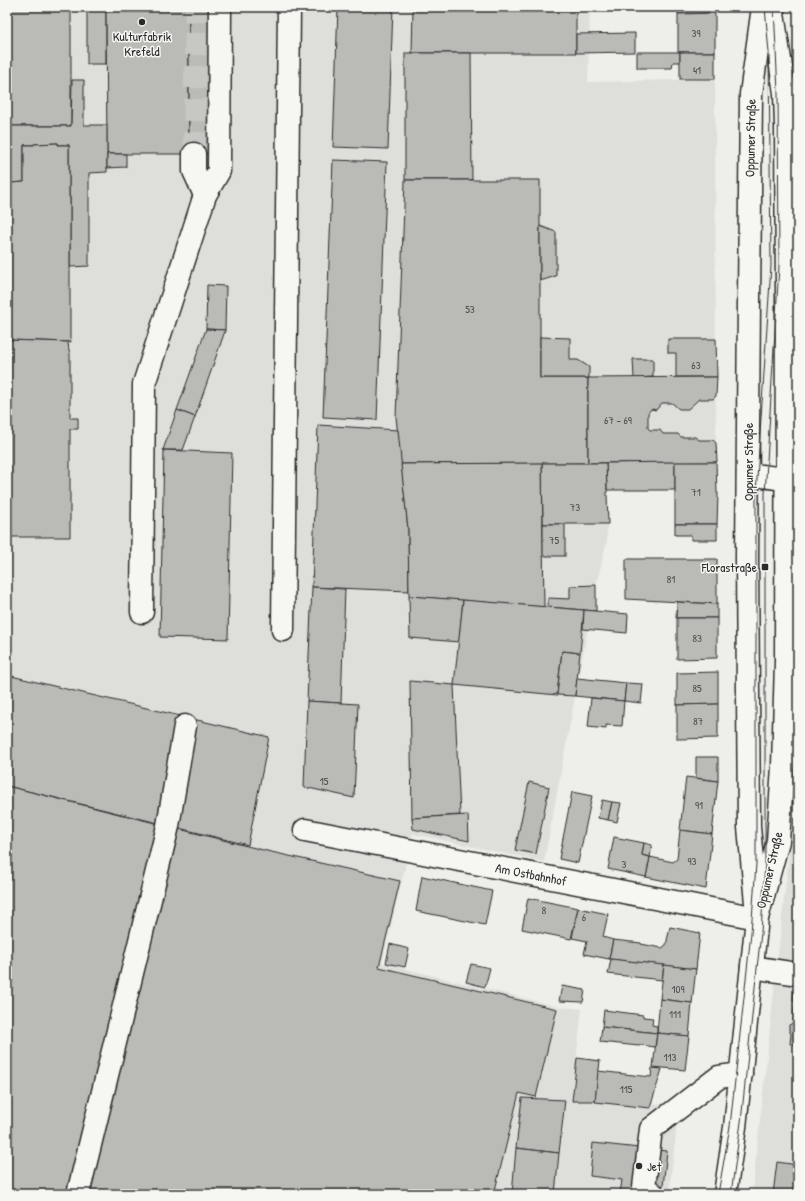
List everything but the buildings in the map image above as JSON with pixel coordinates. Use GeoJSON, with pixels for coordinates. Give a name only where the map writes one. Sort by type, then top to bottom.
{"type":"FeatureCollection","features":[{"type":"Feature","properties":{"kind":"main road"},"geometry":{"type":"LineString","coordinates":[[142,612],[144,384],[205,195],[219,171],[220,7]]}},
{"type":"Feature","properties":{"kind":"main road"},"geometry":{"type":"LineString","coordinates":[[283,630],[289,7]]}},
{"type":"Feature","properties":{"kind":"main road","name":"Oppumer Straße"},"geometry":{"type":"LineString","coordinates":[[757,918],[749,827],[748,474],[751,94],[763,7]]}},
{"type":"Feature","properties":{"kind":"main road","name":"Oppumer Straße"},"geometry":{"type":"LineString","coordinates":[[724,1194],[735,1127],[757,918],[778,842],[783,766],[792,480],[787,293],[786,99],[772,7]]}},
{"type":"Feature","properties":{"kind":"main road"},"geometry":{"type":"LineString","coordinates":[[194,154],[194,171],[205,195]]}},
{"type":"Feature","properties":{"kind":"main road"},"geometry":{"type":"LineString","coordinates":[[748,474],[792,480]]}},
{"type":"Feature","properties":{"kind":"main road"},"geometry":{"type":"LineString","coordinates":[[78,1194],[168,826],[185,726]]}},
{"type":"Feature","properties":{"kind":"main road","name":"Am Ostbahnhof"},"geometry":{"type":"LineString","coordinates":[[305,830],[757,918]]}},
{"type":"Feature","properties":{"kind":"main road"},"geometry":{"type":"LineString","coordinates":[[752,967],[798,974]]}},
{"type":"Feature","properties":{"kind":"main road"},"geometry":{"type":"LineString","coordinates":[[653,1194],[644,1187],[651,1129],[719,1077],[741,1074]]}},
{"type":"Feature","properties":{"kind":"shaded area"},"geometry":{"type":"Polygon","coordinates":[[[7,7],[590,7],[588,82],[715,79],[716,462],[606,463],[607,541],[596,585],[544,862],[413,834],[382,963],[559,1007],[582,1009],[572,1095],[679,1106],[669,1194],[7,1194],[7,7]]]}},
{"type":"Feature","properties":{"kind":"shaded area"},"geometry":{"type":"Polygon","coordinates":[[[793,816],[798,817],[798,1194],[752,1194],[793,816]]]}},
{"type":"Feature","properties":{"kind":"tunnel"},"geometry":{"type":"LineString","coordinates":[[194,154],[196,7]]}},
{"type":"Feature","properties":{"kind":"tram line"},"geometry":{"type":"LineString","coordinates":[[718,1194],[730,1126],[751,933],[756,864],[756,494],[771,266],[769,53],[765,7]]}},
{"type":"Feature","properties":{"kind":"tram line"},"geometry":{"type":"LineString","coordinates":[[731,1194],[741,1122],[761,933],[765,862],[765,494],[779,266],[778,93],[774,7]]}},
{"type":"Feature","properties":{"kind":"place","name":"Kulturfabrik Krefeld"},"geometry":{"type":"Point","coordinates":[142,22]}},
{"type":"Feature","properties":{"kind":"place","name":"Florastraße"},"geometry":{"type":"Point","coordinates":[765,567]}},
{"type":"Feature","properties":{"kind":"place","name":"Jet"},"geometry":{"type":"Point","coordinates":[639,1166]}}]}
